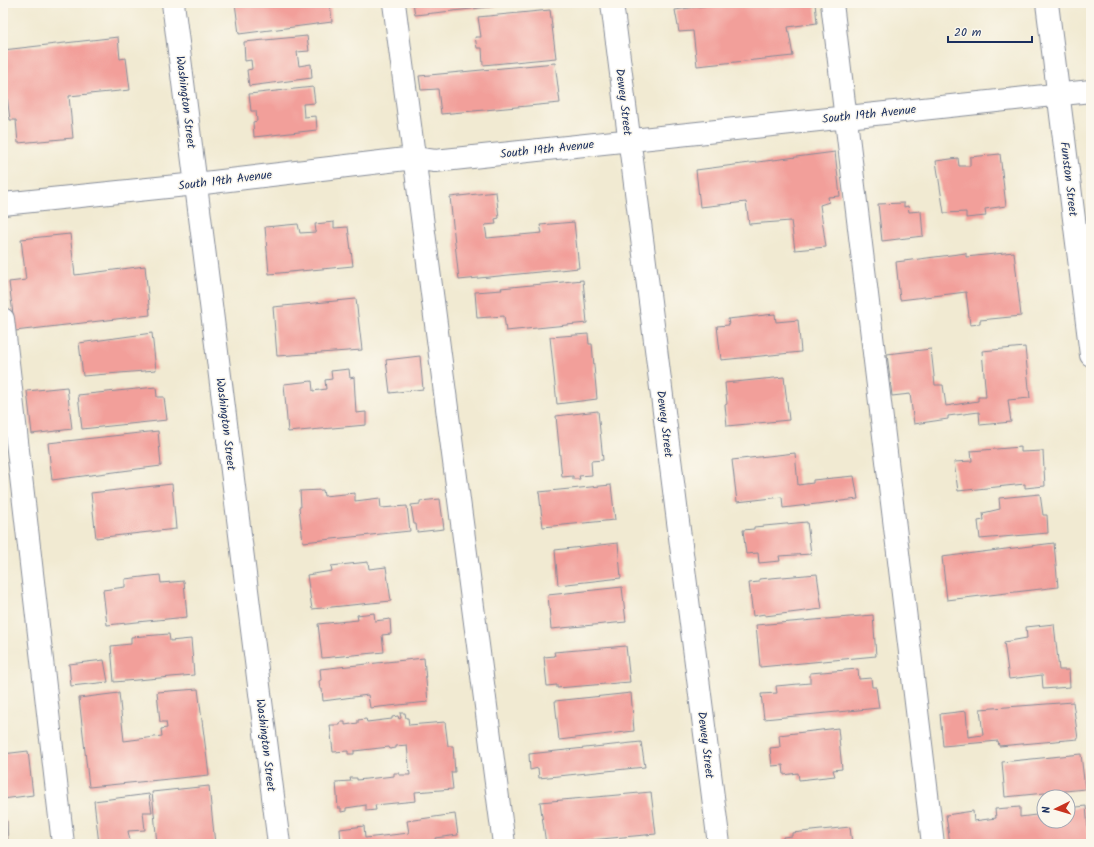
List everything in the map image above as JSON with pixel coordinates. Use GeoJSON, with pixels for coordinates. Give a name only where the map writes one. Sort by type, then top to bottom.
{"type":"FeatureCollection","features":[{"type":"Feature","properties":{"kind":"street","name":"Washington Street"},"geometry":{"type":"LineString","coordinates":[[173,3],[279,844]]}},
{"type":"Feature","properties":{"kind":"street"},"geometry":{"type":"LineString","coordinates":[[394,3],[504,844]]}},
{"type":"Feature","properties":{"kind":"street","name":"Dewey Street"},"geometry":{"type":"LineString","coordinates":[[612,3],[719,844]]}},
{"type":"Feature","properties":{"kind":"street"},"geometry":{"type":"LineString","coordinates":[[832,3],[847,116],[933,844]]}},
{"type":"Feature","properties":{"kind":"street","name":"Funston Street"},"geometry":{"type":"LineString","coordinates":[[1047,3],[1091,355]]}},
{"type":"Feature","properties":{"kind":"street","name":"South 19th Avenue"},"geometry":{"type":"LineString","coordinates":[[3,204],[196,184],[414,158],[435,160],[1091,90]]}},
{"type":"Feature","properties":{"kind":"street"},"geometry":{"type":"LineString","coordinates":[[3,319],[63,844]]}},
{"type":"Feature","properties":{"kind":"building"},"geometry":{"type":"Polygon","coordinates":[[[235,3],[330,3],[332,22],[239,34],[235,3]]]}},
{"type":"Feature","properties":{"kind":"building"},"geometry":{"type":"Polygon","coordinates":[[[413,3],[518,3],[518,4],[415,15],[413,3]]]}},
{"type":"Feature","properties":{"kind":"building"},"geometry":{"type":"Polygon","coordinates":[[[725,3],[815,3],[817,23],[788,27],[793,56],[697,66],[693,31],[679,32],[675,10],[725,3]]]}},
{"type":"Feature","properties":{"kind":"building"},"geometry":{"type":"Polygon","coordinates":[[[550,10],[556,58],[483,65],[482,48],[477,48],[475,37],[481,37],[478,17],[550,10]]]}},
{"type":"Feature","properties":{"kind":"building"},"geometry":{"type":"Polygon","coordinates":[[[307,36],[309,51],[297,52],[299,66],[311,64],[312,78],[249,86],[247,70],[252,69],[251,60],[245,61],[244,42],[307,36]]]}},
{"type":"Feature","properties":{"kind":"building"},"geometry":{"type":"Polygon","coordinates":[[[118,37],[120,59],[126,58],[130,90],[69,96],[73,138],[18,143],[16,120],[10,120],[3,64],[3,50],[118,37]]]}},
{"type":"Feature","properties":{"kind":"building"},"geometry":{"type":"Polygon","coordinates":[[[555,63],[560,103],[441,114],[438,89],[421,90],[419,76],[555,63]]]}},
{"type":"Feature","properties":{"kind":"building"},"geometry":{"type":"Polygon","coordinates":[[[313,87],[315,103],[303,104],[304,117],[316,116],[317,130],[254,137],[253,122],[257,121],[256,111],[251,111],[249,94],[313,87]]]}},
{"type":"Feature","properties":{"kind":"building"},"geometry":{"type":"Polygon","coordinates":[[[835,152],[840,196],[828,197],[829,202],[820,205],[826,247],[795,250],[791,221],[749,224],[746,202],[700,207],[696,170],[835,152]]]}},
{"type":"Feature","properties":{"kind":"building"},"geometry":{"type":"Polygon","coordinates":[[[1000,154],[1006,206],[985,209],[986,216],[966,218],[966,212],[944,213],[936,161],[958,158],[959,166],[970,166],[970,157],[1000,154]]]}},
{"type":"Feature","properties":{"kind":"building"},"geometry":{"type":"Polygon","coordinates":[[[496,192],[499,218],[495,219],[496,224],[485,225],[487,238],[542,233],[540,225],[574,222],[579,268],[459,280],[450,197],[496,192]]]}},
{"type":"Feature","properties":{"kind":"building"},"geometry":{"type":"Polygon","coordinates":[[[904,203],[904,207],[908,206],[909,212],[921,211],[923,236],[882,241],[878,204],[904,203]]]}},
{"type":"Feature","properties":{"kind":"building"},"geometry":{"type":"Polygon","coordinates":[[[334,222],[334,228],[348,227],[353,266],[269,274],[265,227],[298,224],[300,233],[316,232],[315,224],[334,222]]]}},
{"type":"Feature","properties":{"kind":"building"},"geometry":{"type":"Polygon","coordinates":[[[70,234],[75,275],[145,266],[150,315],[15,331],[9,282],[26,280],[21,239],[70,234]]]}},
{"type":"Feature","properties":{"kind":"building"},"geometry":{"type":"Polygon","coordinates":[[[1014,252],[1021,316],[980,320],[980,324],[970,325],[966,292],[900,300],[896,262],[966,253],[966,257],[1014,252]]]}},
{"type":"Feature","properties":{"kind":"building"},"geometry":{"type":"Polygon","coordinates":[[[583,280],[587,323],[506,331],[504,316],[477,318],[475,292],[583,280]]]}},
{"type":"Feature","properties":{"kind":"building"},"geometry":{"type":"Polygon","coordinates":[[[356,299],[362,350],[277,356],[273,307],[356,299]]]}},
{"type":"Feature","properties":{"kind":"building"},"geometry":{"type":"Polygon","coordinates":[[[775,314],[776,322],[798,320],[801,352],[721,360],[717,326],[729,325],[728,319],[775,314]]]}},
{"type":"Feature","properties":{"kind":"building"},"geometry":{"type":"Polygon","coordinates":[[[152,333],[156,370],[83,376],[79,343],[152,333]]]}},
{"type":"Feature","properties":{"kind":"building"},"geometry":{"type":"Polygon","coordinates":[[[588,334],[589,344],[592,344],[597,399],[557,404],[550,337],[588,334]]]}},
{"type":"Feature","properties":{"kind":"building"},"geometry":{"type":"Polygon","coordinates":[[[1025,347],[1030,398],[1008,400],[1011,422],[980,425],[979,412],[948,416],[948,419],[914,424],[910,394],[892,396],[887,354],[931,349],[935,385],[943,385],[946,406],[978,401],[978,397],[986,397],[982,351],[1025,347]]]}},
{"type":"Feature","properties":{"kind":"building"},"geometry":{"type":"Polygon","coordinates":[[[420,356],[423,389],[390,393],[386,360],[420,356]]]}},
{"type":"Feature","properties":{"kind":"building"},"geometry":{"type":"Polygon","coordinates":[[[349,369],[350,378],[354,377],[356,413],[366,412],[366,425],[288,432],[284,384],[312,381],[313,391],[326,389],[325,380],[332,379],[331,371],[349,369]]]}},
{"type":"Feature","properties":{"kind":"building"},"geometry":{"type":"Polygon","coordinates":[[[784,377],[789,420],[727,426],[725,383],[784,377]]]}},
{"type":"Feature","properties":{"kind":"building"},"geometry":{"type":"Polygon","coordinates":[[[67,387],[72,429],[32,434],[27,391],[67,387]]]}},
{"type":"Feature","properties":{"kind":"building"},"geometry":{"type":"Polygon","coordinates":[[[156,387],[157,397],[164,397],[167,420],[82,429],[78,395],[156,387]]]}},
{"type":"Feature","properties":{"kind":"building"},"geometry":{"type":"Polygon","coordinates":[[[598,411],[603,460],[591,461],[592,475],[579,476],[580,479],[573,479],[573,476],[562,477],[556,416],[598,411]]]}},
{"type":"Feature","properties":{"kind":"building"},"geometry":{"type":"Polygon","coordinates":[[[158,431],[161,466],[52,480],[48,443],[158,431]]]}},
{"type":"Feature","properties":{"kind":"building"},"geometry":{"type":"Polygon","coordinates":[[[1021,447],[1021,452],[1043,451],[1045,486],[1025,488],[1025,484],[958,491],[954,462],[972,461],[971,451],[1021,447]]]}},
{"type":"Feature","properties":{"kind":"building"},"geometry":{"type":"Polygon","coordinates":[[[795,453],[798,485],[813,483],[813,480],[854,476],[858,499],[783,508],[782,497],[737,502],[732,460],[795,453]]]}},
{"type":"Feature","properties":{"kind":"building"},"geometry":{"type":"Polygon","coordinates":[[[172,484],[176,529],[96,538],[91,493],[172,484]]]}},
{"type":"Feature","properties":{"kind":"building"},"geometry":{"type":"Polygon","coordinates":[[[611,485],[615,520],[543,527],[539,492],[611,485]]]}},
{"type":"Feature","properties":{"kind":"building"},"geometry":{"type":"Polygon","coordinates":[[[323,490],[324,496],[355,493],[355,501],[380,498],[381,508],[407,506],[410,531],[303,542],[299,507],[301,507],[300,491],[323,490]]]}},
{"type":"Feature","properties":{"kind":"building"},"geometry":{"type":"Polygon","coordinates":[[[1040,494],[1043,515],[1047,515],[1048,533],[980,539],[978,521],[984,520],[983,513],[1000,509],[999,498],[1040,494]]]}},
{"type":"Feature","properties":{"kind":"building"},"geometry":{"type":"Polygon","coordinates":[[[440,499],[444,529],[417,532],[411,505],[420,504],[420,501],[440,499]]]}},
{"type":"Feature","properties":{"kind":"building"},"geometry":{"type":"Polygon","coordinates":[[[807,522],[811,554],[779,556],[780,561],[759,563],[758,553],[746,554],[743,530],[754,529],[754,527],[807,522]]]}},
{"type":"Feature","properties":{"kind":"building"},"geometry":{"type":"Polygon","coordinates":[[[618,543],[621,578],[558,585],[555,550],[618,543]]]}},
{"type":"Feature","properties":{"kind":"building"},"geometry":{"type":"Polygon","coordinates":[[[1054,543],[1058,587],[947,600],[942,557],[1054,543]]]}},
{"type":"Feature","properties":{"kind":"building"},"geometry":{"type":"Polygon","coordinates":[[[368,562],[369,569],[386,567],[391,601],[312,609],[307,575],[332,571],[331,566],[368,562]]]}},
{"type":"Feature","properties":{"kind":"building"},"geometry":{"type":"Polygon","coordinates":[[[817,574],[822,609],[765,616],[765,614],[753,616],[749,583],[759,582],[759,579],[817,574]]]}},
{"type":"Feature","properties":{"kind":"building"},"geometry":{"type":"Polygon","coordinates":[[[160,575],[161,583],[184,581],[187,617],[107,625],[103,590],[125,587],[125,579],[160,575]]]}},
{"type":"Feature","properties":{"kind":"building"},"geometry":{"type":"Polygon","coordinates":[[[622,587],[626,622],[551,629],[548,595],[622,587]]]}},
{"type":"Feature","properties":{"kind":"building"},"geometry":{"type":"Polygon","coordinates":[[[374,613],[375,621],[390,619],[391,634],[382,635],[384,652],[322,658],[318,624],[358,620],[357,615],[374,613]]]}},
{"type":"Feature","properties":{"kind":"building"},"geometry":{"type":"Polygon","coordinates":[[[873,615],[876,656],[760,667],[756,625],[873,615]]]}},
{"type":"Feature","properties":{"kind":"building"},"geometry":{"type":"Polygon","coordinates":[[[1054,624],[1059,670],[1069,670],[1070,687],[1043,689],[1042,675],[1009,679],[1004,642],[1027,638],[1026,627],[1054,624]]]}},
{"type":"Feature","properties":{"kind":"building"},"geometry":{"type":"Polygon","coordinates":[[[169,634],[170,641],[191,639],[194,675],[114,682],[111,646],[131,644],[131,637],[169,634]]]}},
{"type":"Feature","properties":{"kind":"building"},"geometry":{"type":"Polygon","coordinates":[[[626,646],[630,682],[557,688],[557,685],[547,686],[544,657],[555,656],[554,652],[626,646]]]}},
{"type":"Feature","properties":{"kind":"building"},"geometry":{"type":"Polygon","coordinates":[[[424,658],[428,702],[370,708],[368,695],[323,701],[322,689],[320,689],[319,681],[321,680],[320,669],[424,658]]]}},
{"type":"Feature","properties":{"kind":"building"},"geometry":{"type":"Polygon","coordinates":[[[104,660],[108,682],[71,686],[69,664],[104,660]]]}},
{"type":"Feature","properties":{"kind":"building"},"geometry":{"type":"Polygon","coordinates":[[[858,669],[859,679],[871,678],[872,687],[876,687],[879,708],[764,719],[761,694],[777,693],[776,686],[810,683],[810,673],[858,669]]]}},
{"type":"Feature","properties":{"kind":"building"},"geometry":{"type":"Polygon","coordinates":[[[198,689],[209,775],[89,787],[79,698],[119,693],[124,741],[162,736],[161,729],[167,728],[166,722],[160,722],[157,692],[198,689]]]}},
{"type":"Feature","properties":{"kind":"building"},"geometry":{"type":"Polygon","coordinates":[[[631,693],[634,731],[559,740],[555,701],[631,693]]]}},
{"type":"Feature","properties":{"kind":"building"},"geometry":{"type":"Polygon","coordinates":[[[1073,702],[1078,739],[999,746],[998,741],[943,746],[940,714],[966,711],[968,737],[983,735],[980,709],[1073,702]]]}},
{"type":"Feature","properties":{"kind":"building"},"geometry":{"type":"Polygon","coordinates":[[[400,713],[405,713],[406,718],[408,718],[409,725],[445,722],[448,746],[453,746],[455,772],[451,772],[453,789],[415,792],[416,801],[375,805],[376,810],[366,811],[366,805],[346,808],[346,811],[341,812],[341,808],[338,808],[336,782],[351,781],[350,778],[357,778],[357,780],[394,776],[394,773],[399,773],[399,775],[410,775],[407,745],[396,746],[396,748],[390,749],[389,747],[354,751],[354,754],[348,754],[348,751],[333,752],[330,725],[340,725],[340,722],[345,722],[345,725],[358,723],[358,720],[366,719],[367,722],[392,719],[392,717],[398,716],[399,719],[401,718],[400,713]]]}},
{"type":"Feature","properties":{"kind":"building"},"geometry":{"type":"Polygon","coordinates":[[[838,728],[842,769],[833,770],[835,776],[799,780],[798,773],[784,775],[783,765],[772,766],[770,748],[780,747],[779,735],[838,728]]]}},
{"type":"Feature","properties":{"kind":"building"},"geometry":{"type":"Polygon","coordinates":[[[641,742],[645,767],[539,778],[538,768],[530,770],[529,754],[641,742]]]}},
{"type":"Feature","properties":{"kind":"building"},"geometry":{"type":"Polygon","coordinates":[[[28,751],[33,795],[3,799],[3,754],[28,751]]]}},
{"type":"Feature","properties":{"kind":"building"},"geometry":{"type":"Polygon","coordinates":[[[1081,754],[1085,789],[1036,789],[1036,794],[1005,797],[1002,762],[1081,754]]]}},
{"type":"Feature","properties":{"kind":"building"},"geometry":{"type":"Polygon","coordinates":[[[209,786],[215,844],[157,844],[152,792],[209,786]]]}},
{"type":"Feature","properties":{"kind":"building"},"geometry":{"type":"Polygon","coordinates":[[[651,792],[656,834],[546,844],[540,802],[651,792]]]}},
{"type":"Feature","properties":{"kind":"building"},"geometry":{"type":"Polygon","coordinates":[[[149,794],[152,812],[143,812],[145,830],[128,831],[130,841],[99,844],[94,801],[149,794]]]}},
{"type":"Feature","properties":{"kind":"building"},"geometry":{"type":"Polygon","coordinates":[[[1086,806],[1089,841],[1060,844],[950,844],[946,815],[973,811],[974,821],[996,818],[995,809],[1020,807],[1020,817],[1036,815],[1036,829],[1076,829],[1076,807],[1086,806]]]}},
{"type":"Feature","properties":{"kind":"building"},"geometry":{"type":"Polygon","coordinates":[[[455,814],[458,835],[435,838],[436,844],[341,844],[340,829],[364,826],[365,838],[409,833],[407,821],[455,814]]]}},
{"type":"Feature","properties":{"kind":"building"},"geometry":{"type":"Polygon","coordinates":[[[3,821],[7,821],[8,844],[3,844],[3,821]]]}},
{"type":"Feature","properties":{"kind":"building"},"geometry":{"type":"Polygon","coordinates":[[[850,827],[852,844],[783,844],[783,837],[792,836],[792,833],[850,827]]]}}]}
